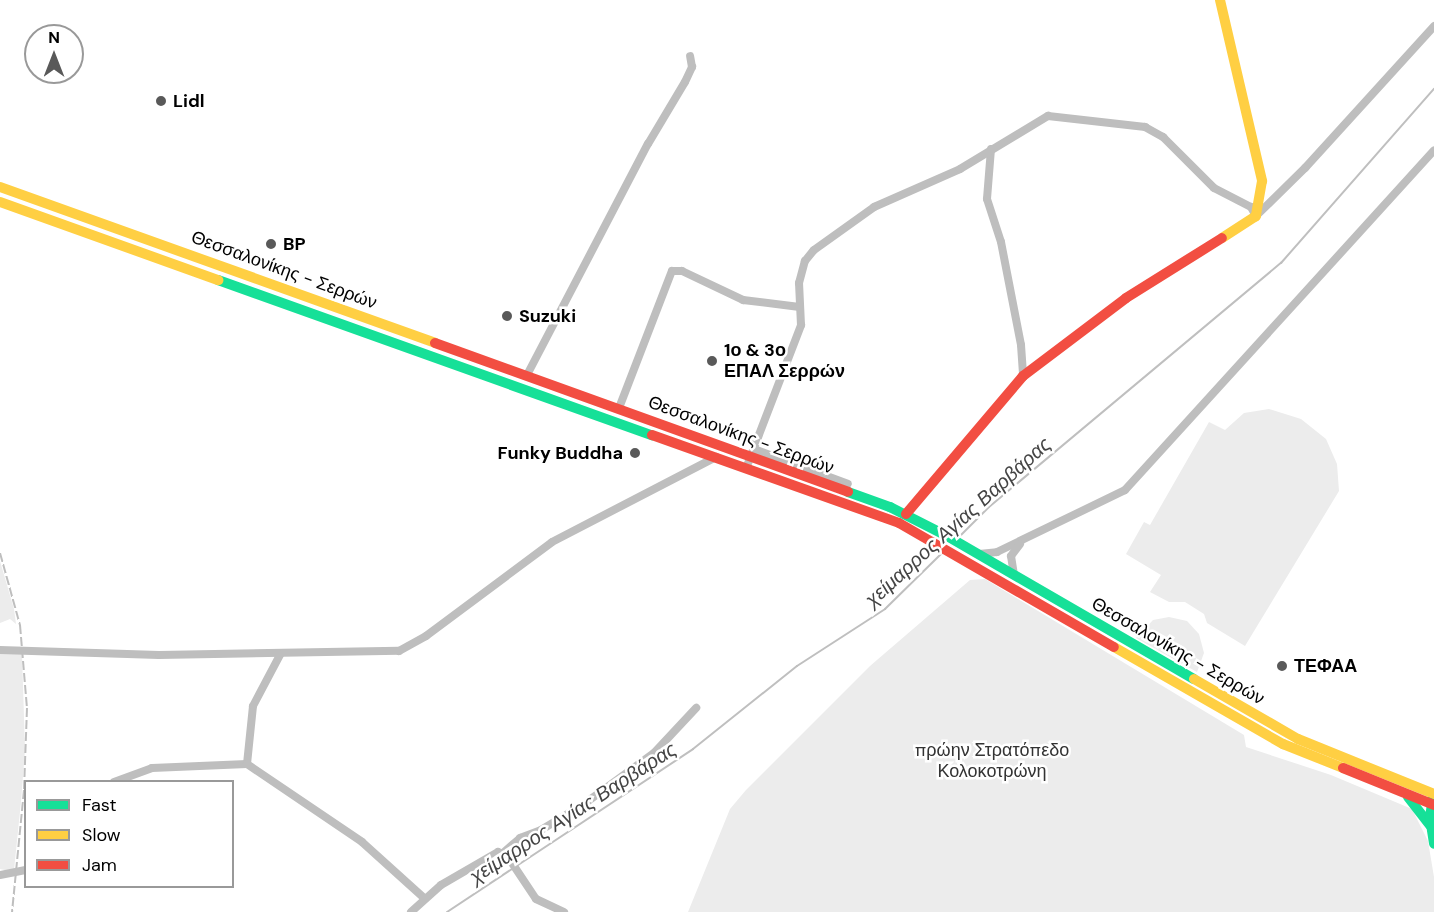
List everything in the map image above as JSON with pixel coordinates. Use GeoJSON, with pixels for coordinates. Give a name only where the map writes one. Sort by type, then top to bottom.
{"type":"FeatureCollection","features":[{"type":"Feature","properties":{"kind":"main road"},"geometry":{"type":"LineString","coordinates":[[906,514],[1023,376],[1126,298],[1256,216],[1262,181],[1220,0]]}},
{"type":"Feature","properties":{"kind":"main road","name":"Θεσσαλονίκης - Σερρών"},"geometry":{"type":"LineString","coordinates":[[0,187],[750,457],[847,487],[906,514],[966,561],[1269,737],[1403,794],[1433,799]]}},
{"type":"Feature","properties":{"kind":"main road","name":"Θεσσαλονίκης - Σερρών"},"geometry":{"type":"LineString","coordinates":[[0,202],[718,456],[750,457],[841,501],[924,529],[975,553],[1293,736],[1433,799]]}},
{"type":"Feature","properties":{"kind":"main road"},"geometry":{"type":"LineString","coordinates":[[1403,794],[1418,807],[1431,827]]}},
{"type":"Feature","properties":{"kind":"main road"},"geometry":{"type":"LineString","coordinates":[[1433,799],[1431,827],[1434,844]]}},
{"type":"Feature","properties":{"kind":"street"},"geometry":{"type":"LineString","coordinates":[[750,457],[801,325],[801,273],[811,252],[893,195],[960,169],[1046,116],[1145,127],[1163,137],[1214,188],[1251,207],[1256,216],[1305,168],[1434,26]]}},
{"type":"Feature","properties":{"kind":"street"},"geometry":{"type":"LineString","coordinates":[[527,375],[648,144],[685,82],[692,66],[690,56]]}},
{"type":"Feature","properties":{"kind":"street"},"geometry":{"type":"LineString","coordinates":[[991,149],[987,198],[1000,242],[1021,345],[1023,376]]}},
{"type":"Feature","properties":{"kind":"street"},"geometry":{"type":"LineString","coordinates":[[975,553],[994,553],[1125,490],[1434,150]]}},
{"type":"Feature","properties":{"kind":"street"},"geometry":{"type":"LineString","coordinates":[[619,408],[672,271],[682,271],[743,300],[800,307]]}},
{"type":"Feature","properties":{"kind":"street"},"geometry":{"type":"LineString","coordinates":[[0,651],[388,653],[410,646],[537,551],[718,456]]}},
{"type":"Feature","properties":{"kind":"street"},"geometry":{"type":"LineString","coordinates":[[841,501],[847,487]]}},
{"type":"Feature","properties":{"kind":"street"},"geometry":{"type":"LineString","coordinates":[[1014,575],[1012,553],[1029,538]]}},
{"type":"Feature","properties":{"kind":"street"},"geometry":{"type":"LineString","coordinates":[[247,764],[254,706],[280,654]]}},
{"type":"Feature","properties":{"kind":"street"},"geometry":{"type":"LineString","coordinates":[[411,912],[424,898],[471,866],[506,855],[520,838],[541,830],[584,804],[654,753],[696,708]]}},
{"type":"Feature","properties":{"kind":"street"},"geometry":{"type":"LineString","coordinates":[[119,780],[152,768],[247,764],[362,842],[424,898]]}},
{"type":"Feature","properties":{"kind":"street"},"geometry":{"type":"LineString","coordinates":[[506,855],[518,876],[536,899],[564,912]]}},
{"type":"Feature","properties":{"kind":"street"},"geometry":{"type":"LineString","coordinates":[[0,875],[24,870]]}},
{"type":"Feature","properties":{"kind":"green space"},"geometry":{"type":"Polygon","coordinates":[[[1269,409],[1301,419],[1326,439],[1337,464],[1339,491],[1245,646],[1207,623],[1204,614],[1185,602],[1169,602],[1150,592],[1161,575],[1126,554],[1144,522],[1150,525],[1209,422],[1225,430],[1244,413],[1269,409]]]}},
{"type":"Feature","properties":{"kind":"green space"},"geometry":{"type":"Polygon","coordinates":[[[0,561],[16,624],[10,619],[0,623],[0,561]]]}},
{"type":"Feature","properties":{"kind":"green space","name":"πρώην Στρατόπεδο Κολοκοτρώνη"},"geometry":{"type":"Polygon","coordinates":[[[985,579],[1244,735],[1246,747],[1331,775],[1412,809],[1428,841],[1434,877],[1434,912],[688,912],[730,809],[746,790],[870,666],[970,580],[985,579]]]}},
{"type":"Feature","properties":{"kind":"green space"},"geometry":{"type":"Polygon","coordinates":[[[1169,617],[1187,621],[1199,634],[1204,653],[1197,672],[1136,638],[1153,620],[1169,617]]]}},
{"type":"Feature","properties":{"kind":"green space"},"geometry":{"type":"Polygon","coordinates":[[[22,653],[25,750],[21,802],[14,870],[5,870],[0,869],[0,654],[22,653]]]}},
{"type":"Feature","properties":{"kind":"waterway","name":"χείμαρρος Αγίας Βαρβάρας"},"geometry":{"type":"LineString","coordinates":[[957,539],[989,507],[1281,263],[1434,89]]}},
{"type":"Feature","properties":{"kind":"waterway","name":"χείμαρρος Αγίας Βαρβάρας"},"geometry":{"type":"LineString","coordinates":[[447,912],[693,749],[797,666],[885,609],[942,553]]}},
{"type":"Feature","properties":{"kind":"railway"},"geometry":{"type":"LineString","coordinates":[[0,553],[20,625],[27,708],[24,780]]}},
{"type":"Feature","properties":{"kind":"railway"},"geometry":{"type":"LineString","coordinates":[[12,912],[24,790]]}},
{"type":"Feature","properties":{"kind":"traffic: fast"},"geometry":{"type":"LineString","coordinates":[[218,280],[652,435]]}},
{"type":"Feature","properties":{"kind":"traffic: fast"},"geometry":{"type":"LineString","coordinates":[[848,492],[890,507],[947,536],[1194,679]]}},
{"type":"Feature","properties":{"kind":"traffic: fast"},"geometry":{"type":"LineString","coordinates":[[1408,797],[1430,825]]}},
{"type":"Feature","properties":{"kind":"traffic: fast"},"geometry":{"type":"LineString","coordinates":[[1433,798],[1430,818],[1434,844]]}},
{"type":"Feature","properties":{"kind":"traffic: slow"},"geometry":{"type":"LineString","coordinates":[[1220,0],[1262,181],[1256,216],[1222,238]]}},
{"type":"Feature","properties":{"kind":"traffic: slow"},"geometry":{"type":"LineString","coordinates":[[0,187],[435,343]]}},
{"type":"Feature","properties":{"kind":"traffic: slow"},"geometry":{"type":"LineString","coordinates":[[0,202],[218,280]]}},
{"type":"Feature","properties":{"kind":"traffic: slow"},"geometry":{"type":"LineString","coordinates":[[1114,647],[1283,744],[1343,768]]}},
{"type":"Feature","properties":{"kind":"traffic: slow"},"geometry":{"type":"LineString","coordinates":[[1194,679],[1298,739],[1434,794]]}},
{"type":"Feature","properties":{"kind":"traffic: jam"},"geometry":{"type":"LineString","coordinates":[[906,514],[1023,376],[1126,298],[1222,238]]}},
{"type":"Feature","properties":{"kind":"traffic: jam"},"geometry":{"type":"LineString","coordinates":[[435,343],[848,492]]}},
{"type":"Feature","properties":{"kind":"traffic: jam"},"geometry":{"type":"LineString","coordinates":[[652,435],[899,523],[1114,647]]}},
{"type":"Feature","properties":{"kind":"traffic: jam"},"geometry":{"type":"LineString","coordinates":[[1343,768],[1434,805]]}},
{"type":"Feature","properties":{"kind":"place","name":"Lidl"},"geometry":{"type":"Point","coordinates":[161,101]}},
{"type":"Feature","properties":{"kind":"place","name":"BP"},"geometry":{"type":"Point","coordinates":[271,244]}},
{"type":"Feature","properties":{"kind":"place","name":"Suzuki"},"geometry":{"type":"Point","coordinates":[507,316]}},
{"type":"Feature","properties":{"kind":"place","name":"1ο & 3ο ΕΠΑΛ Σερρών"},"geometry":{"type":"Point","coordinates":[712,361]}},
{"type":"Feature","properties":{"kind":"place","name":"Funky Buddha"},"geometry":{"type":"Point","coordinates":[635,453]}},
{"type":"Feature","properties":{"kind":"place","name":"ΤΕΦΑΑ"},"geometry":{"type":"Point","coordinates":[1282,666]}}]}
